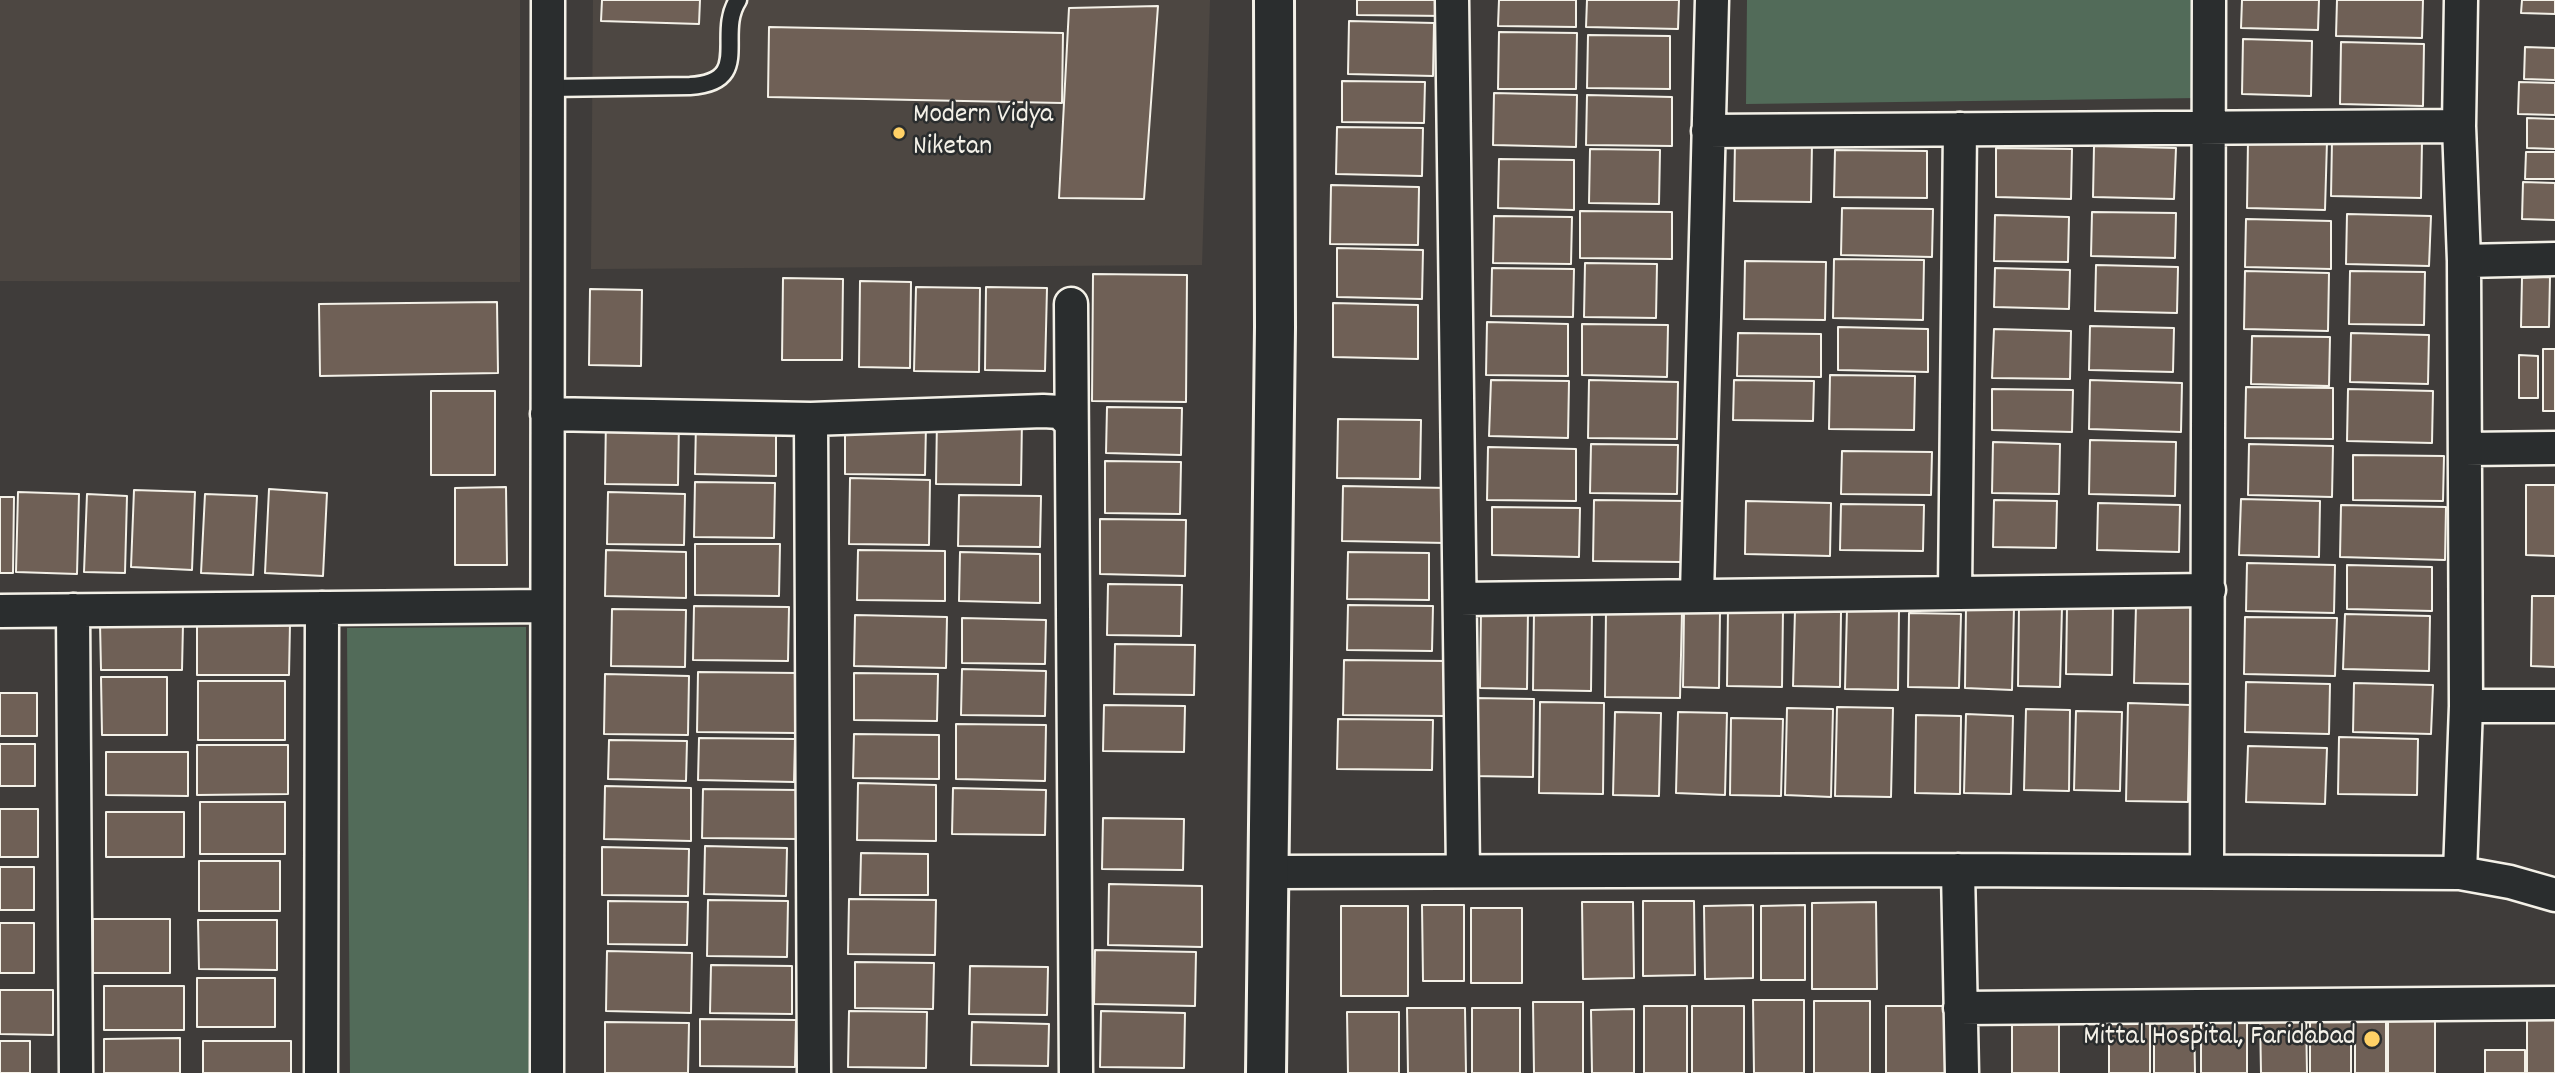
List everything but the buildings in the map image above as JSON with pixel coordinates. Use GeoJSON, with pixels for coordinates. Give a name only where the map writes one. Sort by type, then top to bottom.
{"type":"FeatureCollection","features":[{"type":"Feature","properties":{"kind":"street"},"geometry":{"type":"LineString","coordinates":[[547,1073],[548,0]]}},
{"type":"Feature","properties":{"kind":"street"},"geometry":{"type":"LineString","coordinates":[[1266,1073],[1275,327],[1274,0]]}},
{"type":"Feature","properties":{"kind":"street"},"geometry":{"type":"LineString","coordinates":[[1452,0],[1463,870]]}},
{"type":"Feature","properties":{"kind":"street"},"geometry":{"type":"LineString","coordinates":[[1697,594],[1712,0]]}},
{"type":"Feature","properties":{"kind":"street"},"geometry":{"type":"LineString","coordinates":[[2207,871],[2209,0]]}},
{"type":"Feature","properties":{"kind":"street"},"geometry":{"type":"LineString","coordinates":[[2460,873],[2466,706],[2464,261],[2459,126],[2461,0]]}},
{"type":"Feature","properties":{"kind":"street"},"geometry":{"type":"LineString","coordinates":[[1708,131],[2459,126]]}},
{"type":"Feature","properties":{"kind":"street"},"geometry":{"type":"LineString","coordinates":[[1955,591],[1960,129]]}},
{"type":"Feature","properties":{"kind":"street"},"geometry":{"type":"LineString","coordinates":[[2464,261],[2555,259]]}},
{"type":"Feature","properties":{"kind":"street"},"geometry":{"type":"LineString","coordinates":[[1071,304],[1076,1073]]}},
{"type":"Feature","properties":{"kind":"street"},"geometry":{"type":"LineString","coordinates":[[547,414],[811,419],[1043,411],[1060,412],[1071,423]]}},
{"type":"Feature","properties":{"kind":"street"},"geometry":{"type":"LineString","coordinates":[[811,419],[814,1073]]}},
{"type":"Feature","properties":{"kind":"street"},"geometry":{"type":"LineString","coordinates":[[2465,449],[2555,449]]}},
{"type":"Feature","properties":{"kind":"street"},"geometry":{"type":"LineString","coordinates":[[1460,598],[2209,590]]}},
{"type":"Feature","properties":{"kind":"street"},"geometry":{"type":"LineString","coordinates":[[0,611],[547,606]]}},
{"type":"Feature","properties":{"kind":"street"},"geometry":{"type":"LineString","coordinates":[[321,1073],[322,608]]}},
{"type":"Feature","properties":{"kind":"street"},"geometry":{"type":"LineString","coordinates":[[73,610],[76,1073]]}},
{"type":"Feature","properties":{"kind":"street"},"geometry":{"type":"LineString","coordinates":[[2466,706],[2555,706]]}},
{"type":"Feature","properties":{"kind":"street"},"geometry":{"type":"LineString","coordinates":[[1270,872],[1958,870],[2460,873],[2510,882],[2555,895]]}},
{"type":"Feature","properties":{"kind":"street"},"geometry":{"type":"LineString","coordinates":[[1958,870],[1962,1073]]}},
{"type":"Feature","properties":{"kind":"street"},"geometry":{"type":"LineString","coordinates":[[1960,1007],[2555,1003]]}},
{"type":"Feature","properties":{"kind":"lane"},"geometry":{"type":"LineString","coordinates":[[548,88],[690,86],[719,80],[728,69],[732,14],[738,0]]}},
{"type":"Feature","properties":{"kind":"shaded area"},"geometry":{"type":"Polygon","coordinates":[[[0,0],[520,0],[520,282],[0,281],[0,0]]]}},
{"type":"Feature","properties":{"kind":"shaded area","name":"Modern Vidya Niketan"},"geometry":{"type":"Polygon","coordinates":[[[593,0],[1210,0],[1202,265],[591,269],[593,0]]]}},
{"type":"Feature","properties":{"kind":"green space"},"geometry":{"type":"Polygon","coordinates":[[[1747,0],[2199,0],[2198,98],[1746,104],[1747,0]]]}},
{"type":"Feature","properties":{"kind":"green space"},"geometry":{"type":"Polygon","coordinates":[[[526,627],[529,1073],[350,1073],[347,628],[526,627]]]}},
{"type":"Feature","properties":{"kind":"place","name":"Modern Vidya Niketan"},"geometry":{"type":"Point","coordinates":[899,133]}},
{"type":"Feature","properties":{"kind":"place","name":"Mittal Hospital, Faridabad"},"geometry":{"type":"Point","coordinates":[2372,1039]}}]}
